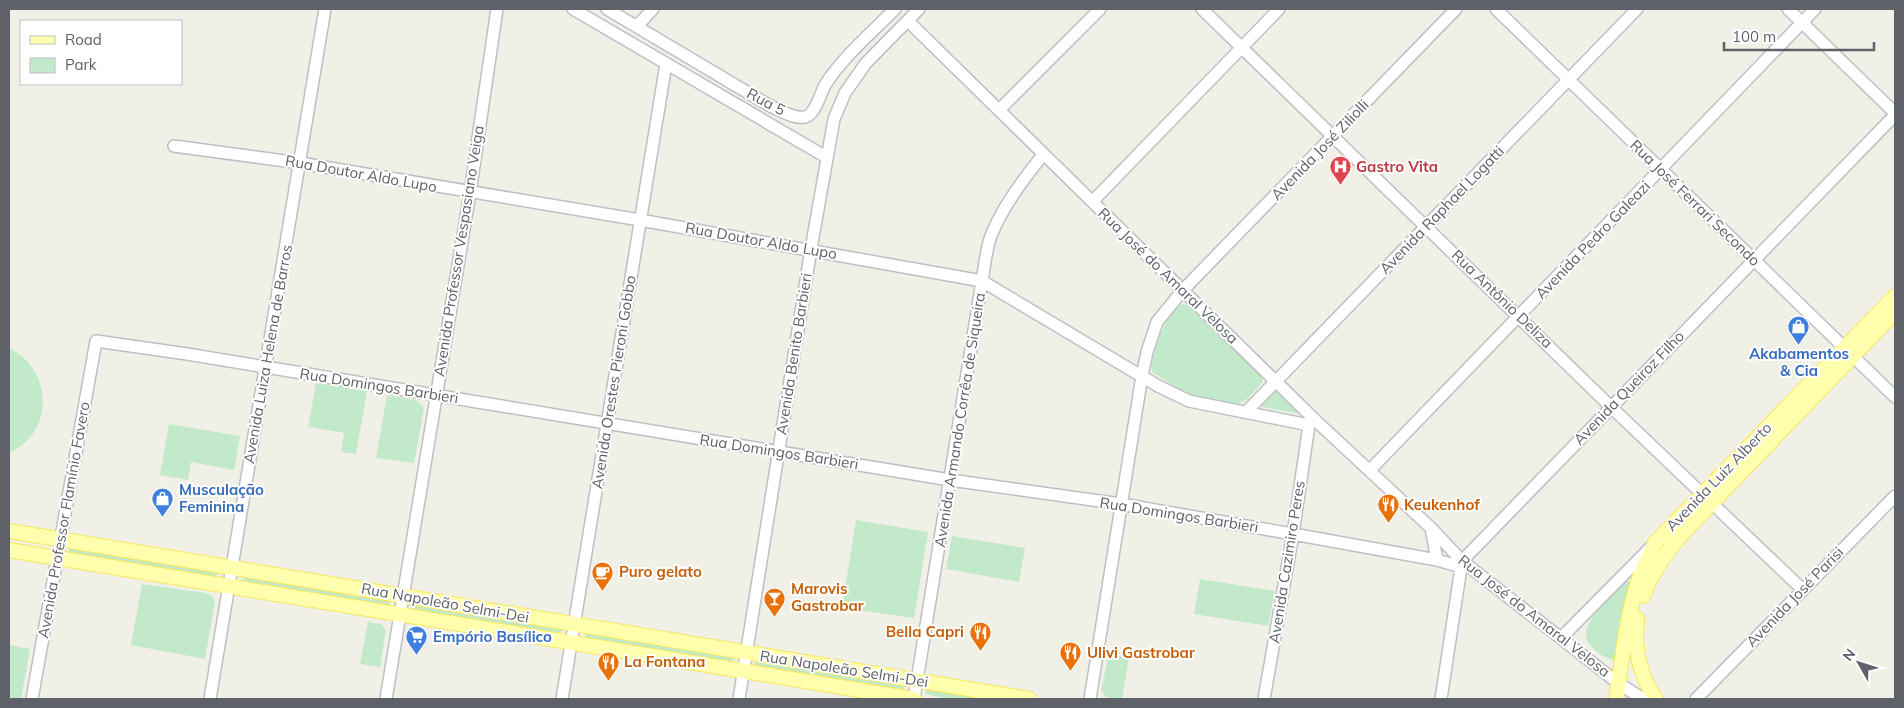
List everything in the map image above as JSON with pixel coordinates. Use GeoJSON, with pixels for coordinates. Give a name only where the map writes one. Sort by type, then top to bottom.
{"type":"FeatureCollection","features":[{"type":"Feature","properties":{"kind":"main road","name":"Avenida Luiz Alberto"},"geometry":{"type":"LineString","coordinates":[[1616,699],[1624,643],[1638,586],[1655,543],[1706,499],[1848,352],[1895,296]]}},
{"type":"Feature","properties":{"kind":"main road","name":"Avenida Luiz Alberto"},"geometry":{"type":"LineString","coordinates":[[1848,352],[1895,312]]}},
{"type":"Feature","properties":{"kind":"main road","name":"Avenida Luiz Alberto"},"geometry":{"type":"LineString","coordinates":[[1656,699],[1644,680],[1637,656],[1635,636],[1639,605],[1662,557],[1706,499]]}},
{"type":"Feature","properties":{"kind":"main road","name":"Rua Napoleão Selmi-Dei"},"geometry":{"type":"LineString","coordinates":[[9,530],[917,682],[1029,699]]}},
{"type":"Feature","properties":{"kind":"main road","name":"Rua Napoleão Selmi-Dei"},"geometry":{"type":"LineString","coordinates":[[9,550],[400,616],[914,699]]}},
{"type":"Feature","properties":{"kind":"street","name":"Avenida Luiza Helena de Barros"},"geometry":{"type":"LineString","coordinates":[[210,699],[325,9]]}},
{"type":"Feature","properties":{"kind":"street","name":"Avenida Professor Vespasiano Veiga"},"geometry":{"type":"LineString","coordinates":[[386,699],[470,193],[497,9]]}},
{"type":"Feature","properties":{"kind":"street"},"geometry":{"type":"LineString","coordinates":[[572,9],[826,157]]}},
{"type":"Feature","properties":{"kind":"street","name":"Rua 5"},"geometry":{"type":"LineString","coordinates":[[607,9],[772,107],[794,116],[805,117],[812,113],[824,87],[835,71],[894,9]]}},
{"type":"Feature","properties":{"kind":"street"},"geometry":{"type":"LineString","coordinates":[[637,26],[653,9]]}},
{"type":"Feature","properties":{"kind":"street","name":"Avenida Benito Barbieri"},"geometry":{"type":"LineString","coordinates":[[739,699],[810,249],[834,119],[845,93],[866,63],[919,9]]}},
{"type":"Feature","properties":{"kind":"street"},"geometry":{"type":"LineString","coordinates":[[999,110],[1100,9]]}},
{"type":"Feature","properties":{"kind":"street","name":"Rua Antônio Deliza"},"geometry":{"type":"LineString","coordinates":[[1202,9],[1706,499],[1802,589]]}},
{"type":"Feature","properties":{"kind":"street"},"geometry":{"type":"LineString","coordinates":[[1092,201],[1279,9]]}},
{"type":"Feature","properties":{"kind":"street","name":"Avenida José Ziliolli"},"geometry":{"type":"LineString","coordinates":[[1090,699],[1142,376],[1147,352],[1157,322],[1183,290],[1456,9]]}},
{"type":"Feature","properties":{"kind":"street","name":"Rua José Ferrari Secondo"},"geometry":{"type":"LineString","coordinates":[[1496,9],[1895,397]]}},
{"type":"Feature","properties":{"kind":"street","name":"Avenida Raphael Logatti"},"geometry":{"type":"LineString","coordinates":[[1247,411],[1637,9]]}},
{"type":"Feature","properties":{"kind":"street"},"geometry":{"type":"LineString","coordinates":[[1788,9],[1895,114]]}},
{"type":"Feature","properties":{"kind":"street","name":"Avenida Pedro Galeazi"},"geometry":{"type":"LineString","coordinates":[[1370,470],[1815,9]]}},
{"type":"Feature","properties":{"kind":"street","name":"Rua José do Amaral Velosa"},"geometry":{"type":"LineString","coordinates":[[908,21],[1043,156],[1092,201],[1275,381],[1311,422],[1370,470],[1431,528],[1461,564],[1618,683],[1642,699]]}},
{"type":"Feature","properties":{"kind":"street","name":"Avenida Orestes Pieroni Gobbo"},"geometry":{"type":"LineString","coordinates":[[562,699],[666,64]]}},
{"type":"Feature","properties":{"kind":"street","name":"Avenida Queiroz Filho"},"geometry":{"type":"LineString","coordinates":[[1461,564],[1895,114]]}},
{"type":"Feature","properties":{"kind":"street","name":"Rua Doutor Aldo Lupo"},"geometry":{"type":"LineString","coordinates":[[174,146],[300,163],[810,249],[982,281],[1142,376],[1189,401],[1311,422]]}},
{"type":"Feature","properties":{"kind":"street","name":"Avenida Armando Corrêa de Siqueira"},"geometry":{"type":"LineString","coordinates":[[914,699],[982,281],[992,232],[1004,209],[1029,172],[1043,156]]}},
{"type":"Feature","properties":{"kind":"street","name":"Rua Domingos Barbieri"},"geometry":{"type":"LineString","coordinates":[[96,341],[950,480],[1121,504],[1461,564]]}},
{"type":"Feature","properties":{"kind":"street","name":"Avenida Professor Flamínio Favero"},"geometry":{"type":"LineString","coordinates":[[32,699],[96,341]]}},
{"type":"Feature","properties":{"kind":"street","name":"Avenida Cazimiro Peres"},"geometry":{"type":"LineString","coordinates":[[1264,699],[1311,422]]}},
{"type":"Feature","properties":{"kind":"street","name":"Avenida José Parisi"},"geometry":{"type":"LineString","coordinates":[[1696,699],[1895,496]]}},
{"type":"Feature","properties":{"kind":"street","name":"Rua José do Amaral Velosa"},"geometry":{"type":"LineString","coordinates":[[1431,528],[1437,560]]}},
{"type":"Feature","properties":{"kind":"street"},"geometry":{"type":"LineString","coordinates":[[1561,638],[1655,543]]}},
{"type":"Feature","properties":{"kind":"street"},"geometry":{"type":"LineString","coordinates":[[1441,699],[1461,564]]}},
{"type":"Feature","properties":{"kind":"green space"},"geometry":{"type":"Polygon","coordinates":[[[1183,304],[1188,305],[1262,376],[1262,383],[1246,400],[1238,404],[1188,395],[1152,372],[1153,355],[1166,323],[1171,314],[1183,304]]]}},
{"type":"Feature","properties":{"kind":"green space"},"geometry":{"type":"Polygon","coordinates":[[[9,348],[24,358],[34,370],[40,385],[43,401],[41,417],[35,431],[24,444],[9,453],[9,348]]]}},
{"type":"Feature","properties":{"kind":"green space"},"geometry":{"type":"Polygon","coordinates":[[[316,383],[367,391],[356,454],[341,452],[344,433],[308,427],[316,383]]]}},
{"type":"Feature","properties":{"kind":"green space"},"geometry":{"type":"Polygon","coordinates":[[[1276,391],[1299,412],[1262,407],[1261,405],[1276,391]]]}},
{"type":"Feature","properties":{"kind":"green space"},"geometry":{"type":"Polygon","coordinates":[[[387,395],[416,400],[424,408],[414,463],[376,458],[387,395]]]}},
{"type":"Feature","properties":{"kind":"green space"},"geometry":{"type":"Polygon","coordinates":[[[169,424],[240,436],[234,470],[191,462],[188,480],[160,475],[169,424]]]}},
{"type":"Feature","properties":{"kind":"green space"},"geometry":{"type":"Polygon","coordinates":[[[856,520],[928,532],[914,618],[842,608],[856,520]]]}},
{"type":"Feature","properties":{"kind":"green space"},"geometry":{"type":"Polygon","coordinates":[[[952,536],[1025,548],[1019,582],[946,569],[952,536]]]}},
{"type":"Feature","properties":{"kind":"green space"},"geometry":{"type":"Polygon","coordinates":[[[69,548],[215,570],[218,573],[215,577],[212,577],[74,555],[68,552],[69,548]]]}},
{"type":"Feature","properties":{"kind":"green space"},"geometry":{"type":"Polygon","coordinates":[[[247,576],[388,600],[390,603],[388,606],[244,582],[242,580],[247,576]]]}},
{"type":"Feature","properties":{"kind":"green space"},"geometry":{"type":"Polygon","coordinates":[[[1200,579],[1275,591],[1268,626],[1194,614],[1200,579]]]}},
{"type":"Feature","properties":{"kind":"green space"},"geometry":{"type":"Polygon","coordinates":[[[1625,582],[1633,583],[1618,656],[1613,660],[1606,658],[1590,645],[1586,637],[1587,629],[1591,620],[1604,603],[1625,582]]]}},
{"type":"Feature","properties":{"kind":"green space"},"geometry":{"type":"Polygon","coordinates":[[[142,584],[206,593],[212,596],[215,601],[205,659],[131,645],[142,584]]]}},
{"type":"Feature","properties":{"kind":"green space"},"geometry":{"type":"Polygon","coordinates":[[[417,604],[559,627],[562,630],[554,635],[415,610],[414,607],[417,604]]]}},
{"type":"Feature","properties":{"kind":"green space"},"geometry":{"type":"Polygon","coordinates":[[[368,622],[381,624],[386,630],[380,667],[360,664],[368,622]]]}},
{"type":"Feature","properties":{"kind":"green space"},"geometry":{"type":"Polygon","coordinates":[[[590,632],[730,655],[734,659],[729,663],[589,641],[585,637],[590,632]]]}},
{"type":"Feature","properties":{"kind":"green space"},"geometry":{"type":"Polygon","coordinates":[[[9,645],[30,649],[21,699],[9,697],[9,645]]]}},
{"type":"Feature","properties":{"kind":"green space"},"geometry":{"type":"Polygon","coordinates":[[[1109,654],[1129,658],[1122,699],[1107,697],[1101,690],[1109,654]]]}},
{"type":"Feature","properties":{"kind":"green space"},"geometry":{"type":"Polygon","coordinates":[[[758,660],[900,684],[904,688],[900,692],[757,668],[754,664],[758,660]]]}},
{"type":"Feature","properties":{"kind":"green space"},"geometry":{"type":"Polygon","coordinates":[[[931,689],[996,699],[949,699],[925,694],[926,690],[931,689]]]}},
{"type":"Feature","properties":{"kind":"place","name":"Gastro Vita"},"geometry":{"type":"Point","coordinates":[1340,186]}},
{"type":"Feature","properties":{"kind":"place","name":"Akabamentos & Cia"},"geometry":{"type":"Point","coordinates":[1799,345]}},
{"type":"Feature","properties":{"kind":"place","name":"Musculação Feminina"},"geometry":{"type":"Point","coordinates":[163,518]}},
{"type":"Feature","properties":{"kind":"place","name":"Keukenhof"},"geometry":{"type":"Point","coordinates":[1388,524]}},
{"type":"Feature","properties":{"kind":"place","name":"Puro gelato"},"geometry":{"type":"Point","coordinates":[603,591]}},
{"type":"Feature","properties":{"kind":"place","name":"Marovis Gastrobar"},"geometry":{"type":"Point","coordinates":[775,617]}},
{"type":"Feature","properties":{"kind":"place","name":"Bella Capri"},"geometry":{"type":"Point","coordinates":[980,651]}},
{"type":"Feature","properties":{"kind":"place","name":"Empório Basílico"},"geometry":{"type":"Point","coordinates":[417,656]}},
{"type":"Feature","properties":{"kind":"place","name":"Ulivi Gastrobar"},"geometry":{"type":"Point","coordinates":[1071,672]}},
{"type":"Feature","properties":{"kind":"place","name":"La Fontana"},"geometry":{"type":"Point","coordinates":[608,681]}}]}
